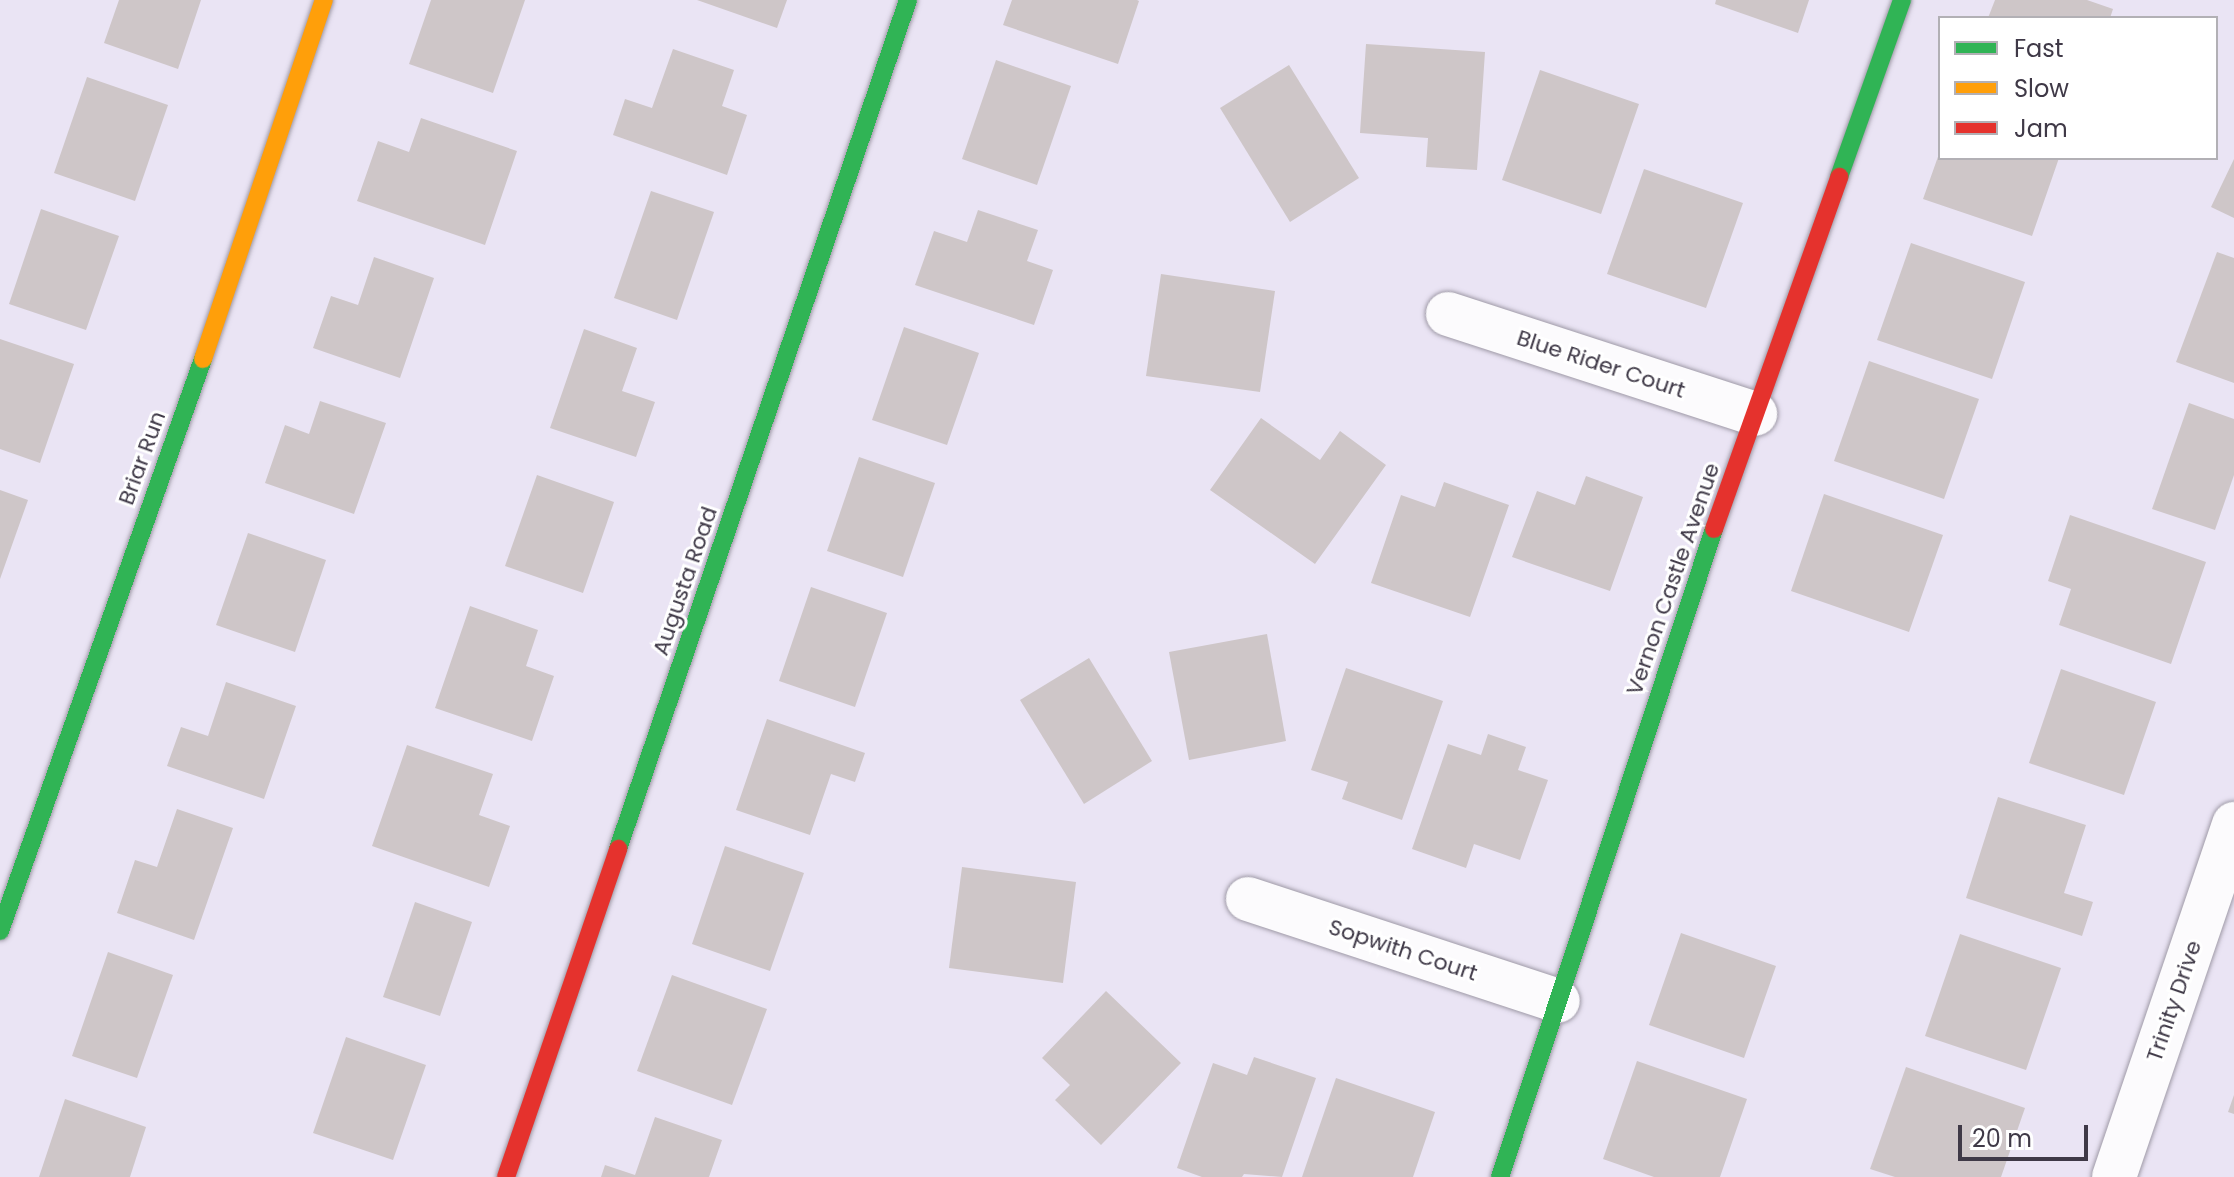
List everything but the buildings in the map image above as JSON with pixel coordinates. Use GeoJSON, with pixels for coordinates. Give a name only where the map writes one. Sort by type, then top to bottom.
{"type":"FeatureCollection","features":[{"type":"Feature","properties":{"kind":"street","name":"Briar Run"},"geometry":{"type":"LineString","coordinates":[[0,931],[197,376],[324,0]]}},
{"type":"Feature","properties":{"kind":"street","name":"Augusta Road"},"geometry":{"type":"LineString","coordinates":[[506,1177],[908,0]]}},
{"type":"Feature","properties":{"kind":"street","name":"Vernon Castle Avenue"},"geometry":{"type":"LineString","coordinates":[[1500,1177],[1755,414],[1902,0]]}},
{"type":"Feature","properties":{"kind":"street","name":"Blue Rider Court"},"geometry":{"type":"LineString","coordinates":[[1448,314],[1755,414]]}},
{"type":"Feature","properties":{"kind":"street","name":"Trinity Drive"},"geometry":{"type":"LineString","coordinates":[[2114,1177],[2234,824]]}},
{"type":"Feature","properties":{"kind":"street","name":"Sopwith Court"},"geometry":{"type":"LineString","coordinates":[[1248,899],[1558,1001]]}},
{"type":"Feature","properties":{"kind":"traffic: fast"},"geometry":{"type":"LineString","coordinates":[[618,849],[908,0]]}},
{"type":"Feature","properties":{"kind":"traffic: fast"},"geometry":{"type":"LineString","coordinates":[[1839,177],[1902,0]]}},
{"type":"Feature","properties":{"kind":"traffic: fast"},"geometry":{"type":"LineString","coordinates":[[0,931],[203,359]]}},
{"type":"Feature","properties":{"kind":"traffic: fast"},"geometry":{"type":"LineString","coordinates":[[1500,1177],[1714,529]]}},
{"type":"Feature","properties":{"kind":"traffic: slow"},"geometry":{"type":"LineString","coordinates":[[203,359],[324,0]]}},
{"type":"Feature","properties":{"kind":"traffic: jam"},"geometry":{"type":"LineString","coordinates":[[1714,529],[1839,177]]}},
{"type":"Feature","properties":{"kind":"traffic: jam"},"geometry":{"type":"LineString","coordinates":[[506,1177],[618,849]]}}]}
